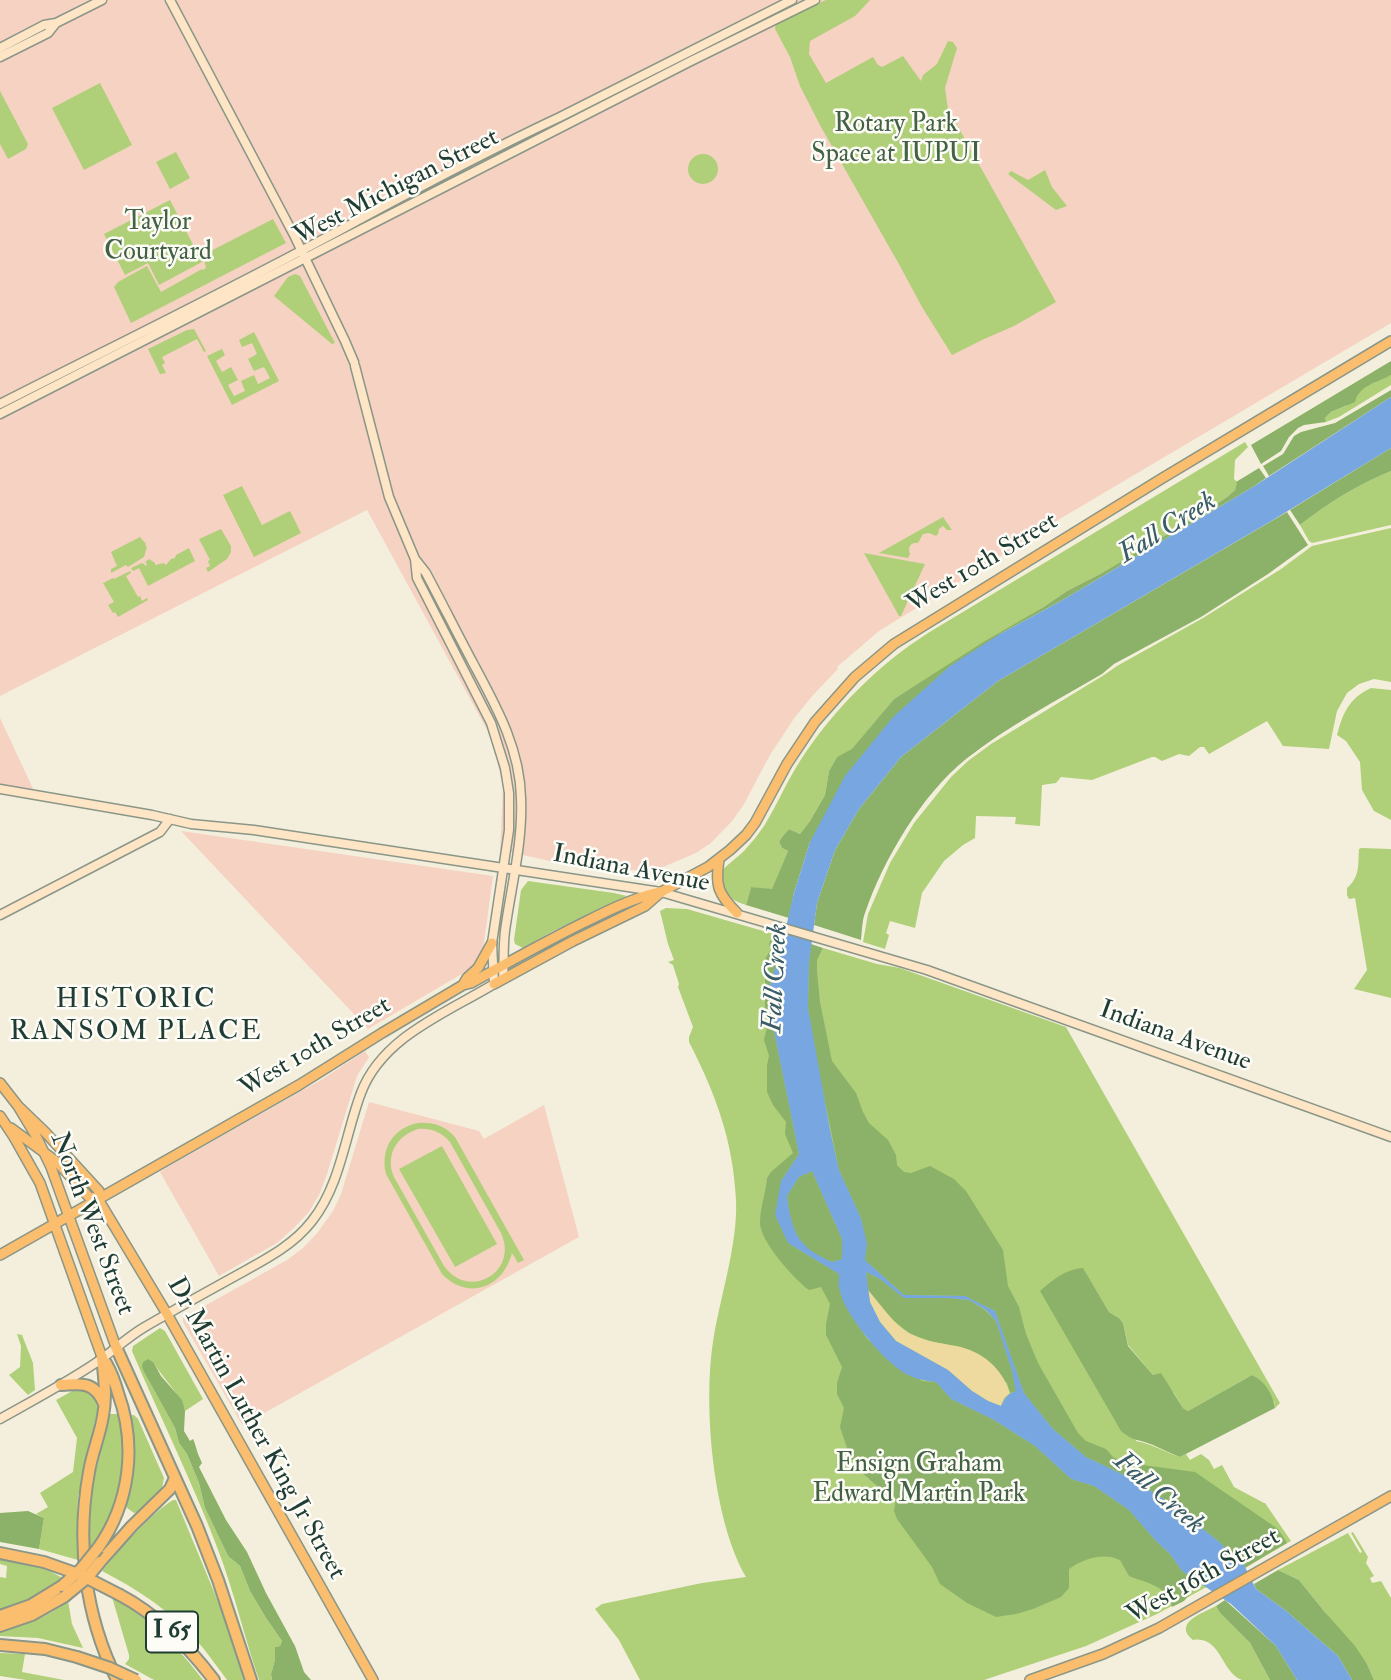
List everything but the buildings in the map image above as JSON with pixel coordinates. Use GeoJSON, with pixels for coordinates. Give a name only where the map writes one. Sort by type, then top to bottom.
{"type":"FeatureCollection","features":[{"type":"Feature","properties":{"kind":"highway"},"geometry":{"type":"LineString","coordinates":[[116,1347],[211,1562],[251,1680]]}},
{"type":"Feature","properties":{"kind":"highway"},"geometry":{"type":"LineString","coordinates":[[102,1357],[104,1407],[86,1488],[83,1546],[86,1584],[92,1611],[117,1680]]}},
{"type":"Feature","properties":{"kind":"highway"},"geometry":{"type":"LineString","coordinates":[[0,1626],[32,1615],[63,1591],[98,1548],[118,1510],[127,1479],[128,1432],[122,1404],[102,1357]]}},
{"type":"Feature","properties":{"kind":"highway"},"geometry":{"type":"LineString","coordinates":[[61,1385],[90,1386],[98,1394],[104,1407]]}},
{"type":"Feature","properties":{"kind":"highway"},"geometry":{"type":"LineString","coordinates":[[0,1616],[63,1591],[87,1578],[132,1526],[170,1489],[175,1478]]}},
{"type":"Feature","properties":{"kind":"highway","name":"I 65"},"geometry":{"type":"LineString","coordinates":[[0,1553],[44,1562],[81,1575],[144,1609],[189,1649],[214,1680]]}},
{"type":"Feature","properties":{"kind":"highway","name":"I 65"},"geometry":{"type":"LineString","coordinates":[[0,1645],[45,1649],[77,1657],[136,1680]]}},
{"type":"Feature","properties":{"kind":"main road"},"geometry":{"type":"LineString","coordinates":[[0,48],[102,0]]}},
{"type":"Feature","properties":{"kind":"main road"},"geometry":{"type":"LineString","coordinates":[[0,1419],[61,1385],[125,1339],[275,1254],[301,1233],[318,1213],[331,1189],[362,1091],[381,1059],[407,1035],[498,982],[504,965],[505,931],[516,870],[521,798],[518,765],[511,741],[495,703],[405,538],[384,481],[355,364],[345,341],[220,92],[170,0]]}},
{"type":"Feature","properties":{"kind":"main road","name":"West Michigan Street"},"geometry":{"type":"LineString","coordinates":[[0,414],[514,138],[792,0]]}},
{"type":"Feature","properties":{"kind":"main road","name":"West Michigan Street"},"geometry":{"type":"LineString","coordinates":[[0,404],[815,0]]}},
{"type":"Feature","properties":{"kind":"main road"},"geometry":{"type":"LineString","coordinates":[[0,57],[48,33],[57,23]]}},
{"type":"Feature","properties":{"kind":"main road","name":"West 10th Street"},"geometry":{"type":"LineString","coordinates":[[0,1255],[309,1080],[412,1014],[464,985],[599,915],[661,891],[719,859],[738,844],[752,827],[787,764],[815,722],[843,690],[879,656],[960,602],[1391,341]]}},
{"type":"Feature","properties":{"kind":"main road"},"geometry":{"type":"LineString","coordinates":[[415,559],[416,578],[495,731],[503,758],[510,807],[492,943],[493,971],[498,982]]}},
{"type":"Feature","properties":{"kind":"main road","name":"Indiana Avenue"},"geometry":{"type":"LineString","coordinates":[[0,789],[191,824],[254,830],[661,891],[927,970],[1391,1137]]}},
{"type":"Feature","properties":{"kind":"main road"},"geometry":{"type":"LineString","coordinates":[[0,915],[160,832],[170,819]]}},
{"type":"Feature","properties":{"kind":"main road"},"geometry":{"type":"LineString","coordinates":[[719,859],[718,888],[737,913]]}},
{"type":"Feature","properties":{"kind":"main road","name":"West 10th Street"},"geometry":{"type":"LineString","coordinates":[[498,982],[645,906],[661,891]]}},
{"type":"Feature","properties":{"kind":"main road"},"geometry":{"type":"LineString","coordinates":[[464,985],[467,978],[478,968],[492,943]]}},
{"type":"Feature","properties":{"kind":"main road","name":"North West Street"},"geometry":{"type":"LineString","coordinates":[[0,1083],[18,1106],[44,1151],[116,1347]]}},
{"type":"Feature","properties":{"kind":"main road","name":"Dr Martin Luther King Jr Street"},"geometry":{"type":"LineString","coordinates":[[18,1106],[46,1132],[99,1191],[99,1199],[167,1314],[373,1680]]}},
{"type":"Feature","properties":{"kind":"main road","name":"Dr Martin Luther King Jr Street"},"geometry":{"type":"LineString","coordinates":[[3,1120],[44,1151],[89,1197],[99,1199]]}},
{"type":"Feature","properties":{"kind":"main road","name":"North West Street"},"geometry":{"type":"LineString","coordinates":[[3,1120],[40,1183],[102,1357]]}},
{"type":"Feature","properties":{"kind":"main road","name":"West 16th Street"},"geometry":{"type":"LineString","coordinates":[[1030,1680],[1112,1651],[1159,1628],[1391,1496]]}},
{"type":"Feature","properties":{"kind":"shaded area"},"geometry":{"type":"Polygon","coordinates":[[[0,0],[1391,0],[1391,323],[1031,536],[879,631],[837,667],[795,717],[733,820],[711,843],[696,853],[656,870],[639,871],[550,861],[500,850],[503,787],[492,739],[367,510],[0,696],[0,0]]]}},
{"type":"Feature","properties":{"kind":"shaded area"},"geometry":{"type":"Polygon","coordinates":[[[0,718],[36,795],[0,789],[0,718]]]}},
{"type":"Feature","properties":{"kind":"shaded area"},"geometry":{"type":"Polygon","coordinates":[[[181,831],[493,876],[483,950],[472,968],[368,1029],[181,831]]]}},
{"type":"Feature","properties":{"kind":"shaded area"},"geometry":{"type":"Polygon","coordinates":[[[365,1051],[369,1057],[357,1076],[327,1174],[309,1212],[277,1243],[219,1276],[160,1172],[321,1080],[365,1051]]]}},
{"type":"Feature","properties":{"kind":"shaded area"},"geometry":{"type":"Polygon","coordinates":[[[369,1102],[479,1131],[484,1139],[544,1105],[579,1237],[243,1425],[183,1318],[287,1260],[318,1232],[341,1194],[369,1102]]]}},
{"type":"Feature","properties":{"kind":"green space","name":"Rotary Park Space at IUPUI"},"geometry":{"type":"Polygon","coordinates":[[[826,0],[870,0],[855,16],[810,41],[809,54],[826,83],[873,57],[882,67],[903,56],[921,81],[923,75],[937,64],[948,41],[953,42],[957,48],[945,88],[948,109],[1056,302],[1014,326],[952,355],[821,127],[775,29],[776,22],[826,0]]]}},
{"type":"Feature","properties":{"kind":"green space"},"geometry":{"type":"Polygon","coordinates":[[[100,83],[132,145],[84,170],[52,108],[100,83]]]}},
{"type":"Feature","properties":{"kind":"green space"},"geometry":{"type":"Polygon","coordinates":[[[0,91],[28,144],[26,149],[8,159],[0,144],[0,91]]]}},
{"type":"Feature","properties":{"kind":"green space"},"geometry":{"type":"Polygon","coordinates":[[[176,152],[190,178],[170,189],[156,162],[176,152]]]}},
{"type":"Feature","properties":{"kind":"green space"},"geometry":{"type":"Polygon","coordinates":[[[703,154],[714,158],[718,169],[714,180],[703,184],[692,180],[688,169],[692,158],[703,154]]]}},
{"type":"Feature","properties":{"kind":"green space"},"geometry":{"type":"Polygon","coordinates":[[[1045,170],[1052,187],[1067,206],[1056,210],[1008,174],[1011,171],[1028,180],[1045,170]]]}},
{"type":"Feature","properties":{"kind":"green space","name":"Taylor Courtyard"},"geometry":{"type":"Polygon","coordinates":[[[170,200],[202,262],[159,285],[148,263],[125,275],[104,234],[170,200]]]}},
{"type":"Feature","properties":{"kind":"green space"},"geometry":{"type":"Polygon","coordinates":[[[273,219],[286,243],[131,323],[114,287],[118,282],[147,266],[161,292],[206,268],[203,255],[273,219]]]}},
{"type":"Feature","properties":{"kind":"green space"},"geometry":{"type":"Polygon","coordinates":[[[295,274],[300,276],[335,343],[332,344],[274,296],[288,277],[295,274]]]}},
{"type":"Feature","properties":{"kind":"green space"},"geometry":{"type":"Polygon","coordinates":[[[194,329],[206,351],[204,352],[197,339],[162,357],[166,373],[160,374],[148,349],[194,329]]]}},
{"type":"Feature","properties":{"kind":"green space"},"geometry":{"type":"Polygon","coordinates":[[[254,332],[279,381],[232,405],[207,356],[222,349],[225,355],[216,361],[222,372],[231,367],[238,380],[228,385],[234,396],[245,391],[241,381],[254,375],[258,384],[270,378],[264,367],[254,371],[248,359],[257,354],[252,343],[242,347],[239,340],[254,332]]]}},
{"type":"Feature","properties":{"kind":"green space"},"geometry":{"type":"Polygon","coordinates":[[[1391,361],[1391,375],[1364,388],[1355,402],[1331,412],[1325,418],[1326,422],[1298,428],[1281,451],[1261,464],[1251,445],[1391,361]]]}},
{"type":"Feature","properties":{"kind":"green space"},"geometry":{"type":"Polygon","coordinates":[[[1391,375],[1391,385],[1326,422],[1325,418],[1331,412],[1346,406],[1362,388],[1391,375]]]}},
{"type":"Feature","properties":{"kind":"green space"},"geometry":{"type":"Polygon","coordinates":[[[1391,390],[1391,397],[1269,476],[1263,466],[1283,454],[1294,436],[1335,423],[1391,390]]]}},
{"type":"Feature","properties":{"kind":"green space"},"geometry":{"type":"Polygon","coordinates":[[[1245,442],[1248,447],[1235,460],[1234,479],[1238,483],[1227,497],[1067,591],[894,699],[852,750],[837,757],[829,771],[825,795],[800,834],[789,829],[782,837],[779,842],[782,848],[788,851],[772,890],[751,887],[746,905],[727,894],[720,873],[744,851],[762,829],[813,742],[874,674],[928,633],[1245,442]]]}},
{"type":"Feature","properties":{"kind":"green space"},"geometry":{"type":"Polygon","coordinates":[[[1391,448],[1391,471],[1343,495],[1300,525],[1290,510],[1391,448]]]}},
{"type":"Feature","properties":{"kind":"green space"},"geometry":{"type":"Polygon","coordinates":[[[1259,468],[1266,478],[1253,487],[1061,601],[1000,634],[810,842],[789,918],[746,905],[751,887],[772,889],[788,851],[782,848],[779,842],[789,829],[800,834],[810,821],[825,795],[829,771],[837,757],[852,749],[894,699],[1067,591],[1203,513],[1235,490],[1236,482],[1259,468]]]}},
{"type":"Feature","properties":{"kind":"green space"},"geometry":{"type":"Polygon","coordinates":[[[1391,471],[1391,525],[1312,543],[1309,541],[1300,525],[1343,495],[1391,471]]]}},
{"type":"Feature","properties":{"kind":"green space"},"geometry":{"type":"Polygon","coordinates":[[[242,486],[262,525],[290,511],[301,533],[254,557],[223,495],[242,486]]]}},
{"type":"Feature","properties":{"kind":"green space"},"geometry":{"type":"Polygon","coordinates":[[[1287,512],[1308,545],[1201,617],[1114,664],[1102,674],[1015,725],[950,773],[919,809],[893,850],[865,913],[861,940],[814,925],[817,903],[835,850],[859,809],[901,757],[998,681],[1287,512]]]}},
{"type":"Feature","properties":{"kind":"green space"},"geometry":{"type":"Polygon","coordinates":[[[943,517],[952,530],[943,526],[936,536],[923,534],[918,543],[910,546],[908,558],[879,553],[943,517]]]}},
{"type":"Feature","properties":{"kind":"green space"},"geometry":{"type":"Polygon","coordinates":[[[1391,528],[1391,682],[1374,679],[1359,684],[1347,693],[1337,711],[1329,749],[1283,746],[1267,721],[1209,754],[1204,747],[1200,747],[1189,756],[1179,754],[1162,761],[1152,757],[1092,780],[1061,777],[1056,783],[1042,785],[1040,826],[1015,824],[1016,817],[976,816],[975,838],[944,861],[922,893],[915,928],[890,921],[885,949],[863,942],[868,914],[890,863],[914,823],[951,777],[968,761],[1117,666],[1203,618],[1281,569],[1312,546],[1391,528]]]}},
{"type":"Feature","properties":{"kind":"green space"},"geometry":{"type":"Polygon","coordinates":[[[221,529],[231,546],[231,552],[227,559],[208,572],[206,568],[210,566],[210,560],[199,539],[221,529]]]}},
{"type":"Feature","properties":{"kind":"green space"},"geometry":{"type":"Polygon","coordinates":[[[140,537],[147,547],[144,557],[111,573],[111,569],[117,566],[111,552],[140,537]]]}},
{"type":"Feature","properties":{"kind":"green space"},"geometry":{"type":"Polygon","coordinates":[[[189,548],[195,561],[148,586],[139,568],[133,571],[131,568],[142,563],[146,566],[145,562],[149,559],[155,565],[166,565],[189,548]]]}},
{"type":"Feature","properties":{"kind":"green space"},"geometry":{"type":"Polygon","coordinates":[[[864,553],[925,564],[901,616],[899,616],[864,553]]]}},
{"type":"Feature","properties":{"kind":"green space"},"geometry":{"type":"Polygon","coordinates":[[[130,571],[126,576],[138,597],[140,596],[142,601],[147,598],[148,600],[118,617],[108,605],[114,602],[103,583],[130,571]]]}},
{"type":"Feature","properties":{"kind":"green space"},"geometry":{"type":"Polygon","coordinates":[[[1371,688],[1391,690],[1391,820],[1374,811],[1362,790],[1360,762],[1346,741],[1337,735],[1352,701],[1371,688]]]}},
{"type":"Feature","properties":{"kind":"green space"},"geometry":{"type":"Polygon","coordinates":[[[1361,848],[1391,849],[1391,998],[1354,989],[1367,970],[1355,898],[1349,899],[1347,895],[1347,888],[1356,875],[1361,848]]]}},
{"type":"Feature","properties":{"kind":"green space"},"geometry":{"type":"Polygon","coordinates":[[[528,881],[627,896],[523,948],[515,944],[514,940],[521,890],[528,881]]]}},
{"type":"Feature","properties":{"kind":"green space","name":"Ensign Graham Edward Martin Park"},"geometry":{"type":"Polygon","coordinates":[[[666,908],[687,909],[784,937],[784,940],[821,952],[823,948],[900,968],[1066,1027],[1280,1403],[1275,1408],[1274,1402],[1252,1375],[1188,1411],[1183,1408],[1174,1393],[1153,1375],[1128,1345],[1123,1323],[1109,1312],[1083,1269],[1136,1441],[1180,1457],[1186,1454],[1190,1460],[1201,1454],[1209,1460],[1214,1469],[1222,1465],[1234,1487],[1265,1503],[1291,1541],[1157,1614],[1086,1646],[984,1680],[640,1680],[619,1640],[595,1609],[602,1604],[702,1583],[746,1577],[735,1553],[718,1495],[709,1398],[713,1342],[734,1235],[734,1178],[722,1118],[689,1042],[693,1027],[673,965],[668,962],[674,960],[660,911],[666,908]]]}},
{"type":"Feature","properties":{"kind":"green space"},"geometry":{"type":"Polygon","coordinates":[[[772,937],[784,937],[769,989],[775,1036],[799,1154],[781,1181],[788,1243],[839,1274],[840,1292],[850,1314],[868,1340],[922,1381],[936,1382],[951,1399],[994,1420],[1035,1446],[1071,1479],[1094,1486],[1129,1510],[1182,1571],[1200,1582],[1184,1601],[1172,1607],[1162,1590],[1129,1576],[1120,1560],[1100,1557],[1080,1562],[1069,1569],[1069,1588],[1061,1597],[1033,1609],[996,1617],[967,1603],[940,1584],[932,1567],[897,1519],[894,1511],[896,1499],[859,1470],[850,1457],[840,1427],[844,1408],[837,1394],[842,1367],[826,1335],[830,1304],[821,1287],[809,1290],[787,1269],[761,1231],[761,1211],[767,1178],[793,1153],[785,1134],[786,1122],[767,1092],[769,1056],[764,1040],[768,1023],[765,1015],[765,959],[771,949],[769,944],[772,937]]]}},
{"type":"Feature","properties":{"kind":"green space"},"geometry":{"type":"Polygon","coordinates":[[[811,944],[823,948],[817,960],[817,971],[820,1002],[832,1061],[856,1093],[869,1123],[888,1140],[896,1155],[897,1165],[904,1172],[911,1173],[930,1166],[954,1179],[966,1191],[1003,1250],[1008,1286],[1019,1307],[1026,1334],[1038,1363],[1078,1433],[1086,1441],[1106,1449],[1114,1458],[1195,1472],[1278,1529],[1287,1543],[1245,1568],[1217,1540],[1170,1503],[1128,1477],[1086,1457],[1053,1429],[1024,1393],[995,1311],[965,1296],[904,1295],[865,1260],[866,1244],[861,1218],[839,1170],[816,1058],[808,1008],[811,944]]]}},
{"type":"Feature","properties":{"kind":"green space"},"geometry":{"type":"Polygon","coordinates":[[[418,1123],[434,1124],[443,1127],[455,1137],[524,1260],[518,1263],[512,1253],[501,1275],[483,1287],[463,1287],[442,1274],[386,1174],[385,1156],[390,1141],[409,1126],[418,1123]],[[418,1129],[404,1136],[394,1148],[391,1162],[394,1177],[444,1266],[454,1276],[466,1281],[489,1277],[503,1260],[505,1247],[501,1233],[450,1142],[439,1133],[418,1129]]]}},
{"type":"Feature","properties":{"kind":"green space"},"geometry":{"type":"Polygon","coordinates":[[[442,1146],[497,1244],[455,1267],[399,1169],[442,1146]]]}},
{"type":"Feature","properties":{"kind":"green space"},"geometry":{"type":"Polygon","coordinates":[[[812,1171],[842,1239],[842,1259],[832,1262],[813,1254],[799,1239],[791,1222],[787,1196],[799,1177],[812,1171]]]}},
{"type":"Feature","properties":{"kind":"green space"},"geometry":{"type":"Polygon","coordinates":[[[1083,1268],[1109,1312],[1123,1323],[1128,1346],[1153,1375],[1161,1373],[1183,1408],[1188,1411],[1252,1375],[1267,1388],[1275,1408],[1180,1457],[1126,1435],[1121,1431],[1040,1291],[1065,1273],[1083,1268]]]}},
{"type":"Feature","properties":{"kind":"green space"},"geometry":{"type":"Polygon","coordinates":[[[866,1272],[880,1279],[904,1298],[969,1300],[985,1310],[996,1321],[1017,1391],[1010,1393],[1007,1383],[960,1347],[929,1341],[909,1333],[894,1321],[868,1290],[866,1272]]]}},
{"type":"Feature","properties":{"kind":"green space"},"geometry":{"type":"Polygon","coordinates":[[[160,1328],[165,1331],[203,1399],[185,1411],[154,1363],[144,1372],[187,1454],[199,1483],[205,1508],[228,1556],[240,1566],[250,1591],[282,1641],[280,1646],[275,1647],[272,1680],[259,1680],[217,1547],[132,1351],[133,1346],[160,1328]]]}},
{"type":"Feature","properties":{"kind":"green space"},"geometry":{"type":"Polygon","coordinates":[[[17,1334],[22,1335],[33,1363],[35,1390],[28,1395],[9,1375],[20,1367],[21,1346],[17,1334]]]}},
{"type":"Feature","properties":{"kind":"green space"},"geometry":{"type":"Polygon","coordinates":[[[148,1359],[182,1400],[185,1411],[184,1431],[190,1441],[194,1441],[202,1463],[199,1467],[226,1520],[247,1552],[295,1646],[304,1672],[311,1680],[272,1680],[275,1647],[280,1646],[282,1641],[250,1591],[240,1566],[228,1556],[205,1508],[199,1483],[187,1454],[144,1372],[143,1362],[148,1359]]]}},
{"type":"Feature","properties":{"kind":"green space"},"geometry":{"type":"Polygon","coordinates":[[[74,1390],[89,1394],[98,1408],[78,1497],[78,1560],[39,1549],[44,1518],[36,1514],[48,1507],[40,1493],[73,1472],[77,1438],[56,1400],[74,1390]]]}},
{"type":"Feature","properties":{"kind":"green space"},"geometry":{"type":"Polygon","coordinates":[[[110,1414],[119,1414],[124,1442],[122,1483],[108,1525],[89,1552],[91,1500],[110,1414]]]}},
{"type":"Feature","properties":{"kind":"green space"},"geometry":{"type":"Polygon","coordinates":[[[131,1415],[138,1419],[164,1478],[162,1488],[134,1513],[126,1505],[131,1479],[131,1415]]]}},
{"type":"Feature","properties":{"kind":"green space"},"geometry":{"type":"Polygon","coordinates":[[[176,1500],[229,1628],[247,1680],[227,1680],[187,1630],[165,1610],[102,1571],[145,1523],[176,1500]]]}},
{"type":"Feature","properties":{"kind":"green space"},"geometry":{"type":"Polygon","coordinates":[[[28,1511],[44,1518],[39,1549],[0,1542],[0,1513],[28,1511]]]}},
{"type":"Feature","properties":{"kind":"green space"},"geometry":{"type":"Polygon","coordinates":[[[1353,1532],[1368,1557],[1366,1563],[1374,1576],[1370,1578],[1372,1583],[1381,1581],[1391,1598],[1391,1680],[1374,1680],[1367,1664],[1299,1580],[1278,1570],[1348,1533],[1360,1553],[1362,1552],[1351,1533],[1353,1532]]]}},
{"type":"Feature","properties":{"kind":"green space"},"geometry":{"type":"Polygon","coordinates":[[[0,1559],[41,1568],[64,1579],[29,1600],[0,1610],[0,1577],[6,1578],[7,1566],[0,1564],[0,1559]]]}},
{"type":"Feature","properties":{"kind":"green space"},"geometry":{"type":"Polygon","coordinates":[[[1278,1570],[1299,1580],[1355,1646],[1374,1680],[1352,1680],[1338,1656],[1256,1589],[1254,1584],[1278,1570]]]}},
{"type":"Feature","properties":{"kind":"green space"},"geometry":{"type":"Polygon","coordinates":[[[112,1597],[138,1613],[162,1634],[203,1680],[154,1680],[125,1664],[129,1655],[112,1597]]]}},
{"type":"Feature","properties":{"kind":"green space"},"geometry":{"type":"Polygon","coordinates":[[[1225,1600],[1276,1646],[1297,1680],[1270,1680],[1250,1643],[1216,1606],[1225,1600]]]}},
{"type":"Feature","properties":{"kind":"green space"},"geometry":{"type":"Polygon","coordinates":[[[68,1601],[72,1624],[83,1648],[38,1638],[0,1636],[0,1631],[36,1620],[68,1601]]]}},
{"type":"Feature","properties":{"kind":"green space"},"geometry":{"type":"Polygon","coordinates":[[[1216,1606],[1250,1643],[1270,1680],[1242,1680],[1229,1670],[1210,1643],[1193,1640],[1187,1634],[1186,1628],[1192,1619],[1216,1606]]]}},
{"type":"Feature","properties":{"kind":"green space"},"geometry":{"type":"Polygon","coordinates":[[[0,1653],[25,1654],[22,1672],[64,1680],[26,1680],[0,1676],[0,1653]]]}},
{"type":"Feature","properties":{"kind":"sand"},"geometry":{"type":"Polygon","coordinates":[[[868,1290],[892,1319],[909,1333],[926,1340],[965,1348],[990,1362],[1002,1376],[1010,1393],[1001,1406],[972,1391],[948,1370],[896,1341],[880,1322],[870,1302],[868,1290]]]}},
{"type":"Feature","properties":{"kind":"water","name":"Fall Creek"},"geometry":{"type":"Polygon","coordinates":[[[1391,397],[1391,448],[998,681],[901,757],[859,809],[835,850],[817,903],[809,963],[808,1008],[839,1170],[861,1218],[867,1244],[865,1260],[904,1295],[965,1296],[995,1311],[1024,1393],[1053,1429],[1086,1457],[1128,1477],[1170,1503],[1217,1540],[1244,1565],[1256,1589],[1338,1656],[1352,1680],[1297,1680],[1276,1646],[1231,1604],[1182,1571],[1129,1510],[1094,1486],[1071,1479],[1035,1446],[994,1420],[951,1399],[936,1382],[913,1377],[892,1364],[864,1334],[843,1301],[839,1289],[839,1274],[788,1243],[775,1215],[781,1181],[799,1154],[775,1036],[769,989],[810,842],[845,776],[893,717],[950,666],[1000,634],[1061,601],[1253,487],[1391,397]],[[812,1171],[799,1177],[787,1196],[791,1219],[804,1244],[832,1262],[842,1259],[842,1239],[812,1171]],[[866,1272],[870,1302],[880,1322],[896,1341],[948,1370],[988,1401],[1001,1406],[1010,1393],[1016,1391],[996,1321],[986,1310],[969,1300],[904,1298],[880,1279],[866,1272]]]}},
{"type":"Feature","properties":{"kind":"district","name":"HISTORIC RANSOM PLACE"},"geometry":{"type":"Point","coordinates":[136,1017]}}]}
